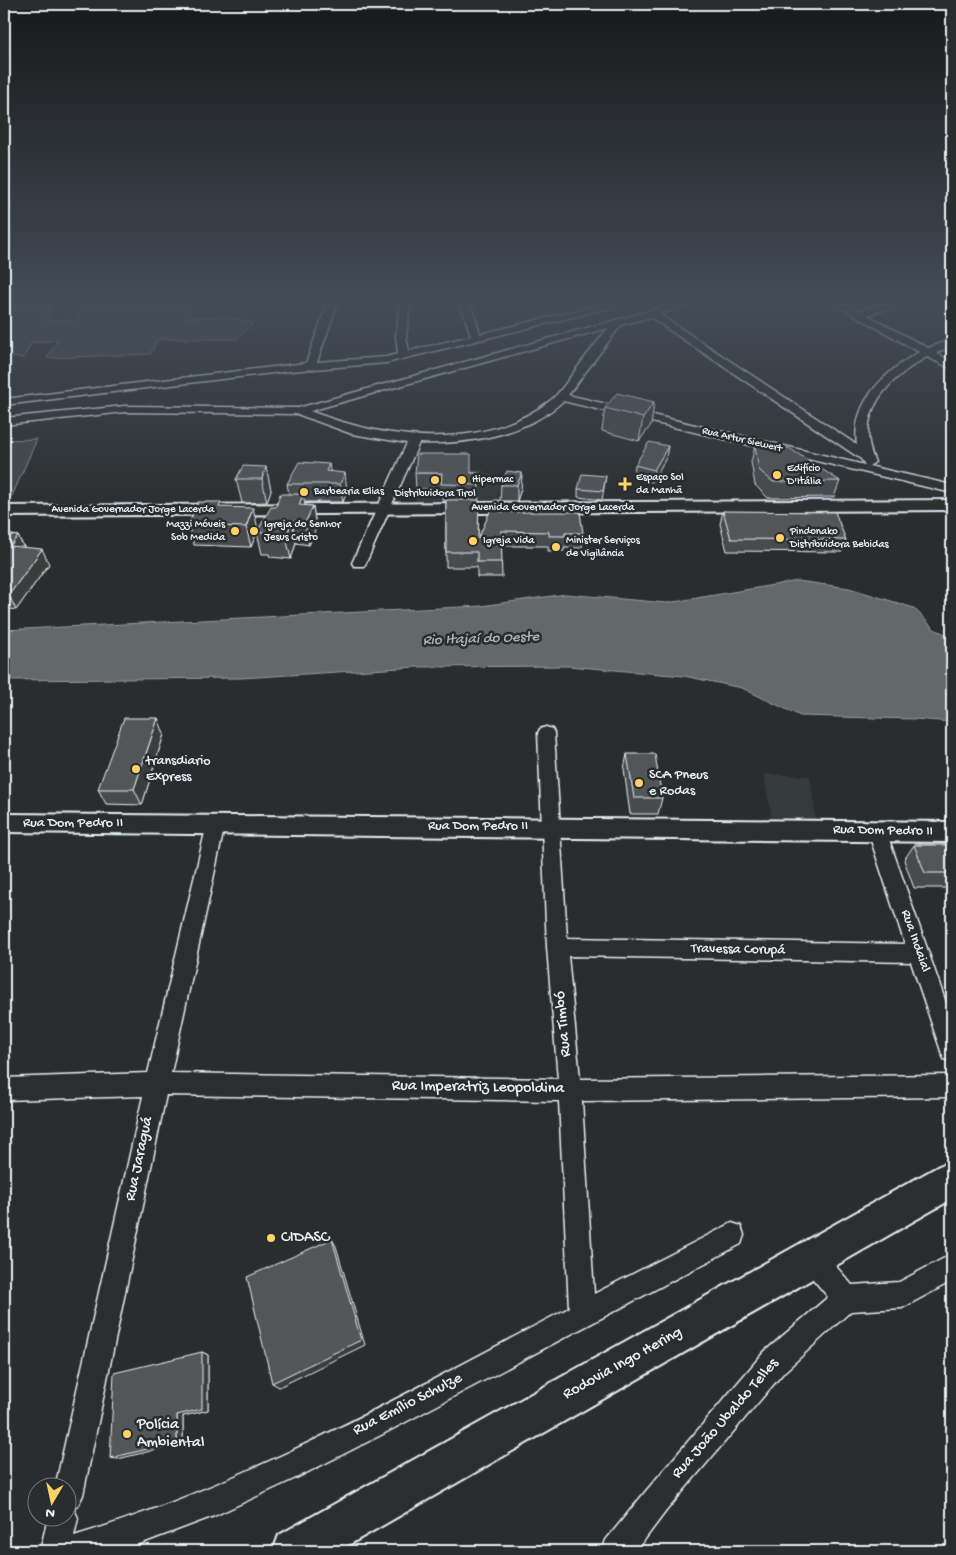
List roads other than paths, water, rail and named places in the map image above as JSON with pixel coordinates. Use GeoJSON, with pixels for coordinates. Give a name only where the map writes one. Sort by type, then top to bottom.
{"type":"FeatureCollection","features":[{"type":"Feature","properties":{"kind":"highway","name":"Rodovia Ingo Hering"},"geometry":{"type":"LineString","coordinates":[[295,1551],[952,1179]]}},
{"type":"Feature","properties":{"kind":"main road","name":"Avenida Governador Jorge Lacerda"},"geometry":{"type":"LineString","coordinates":[[4,511],[952,505]]}},
{"type":"Feature","properties":{"kind":"main road","name":"Rua Dom Pedro II"},"geometry":{"type":"LineString","coordinates":[[4,823],[550,826],[952,832]]}},
{"type":"Feature","properties":{"kind":"street"},"geometry":{"type":"LineString","coordinates":[[4,402],[213,378]]}},
{"type":"Feature","properties":{"kind":"street"},"geometry":{"type":"LineString","coordinates":[[4,422],[125,409],[298,411],[422,378]]}},
{"type":"Feature","properties":{"kind":"street"},"geometry":{"type":"LineString","coordinates":[[298,411],[354,430],[415,439],[440,439],[483,434],[532,417],[561,397],[576,378]]}},
{"type":"Feature","properties":{"kind":"street"},"geometry":{"type":"LineString","coordinates":[[748,378],[865,456]]}},
{"type":"Feature","properties":{"kind":"street"},"geometry":{"type":"LineString","coordinates":[[873,471],[865,456],[862,431],[865,410],[873,394],[890,378]]}},
{"type":"Feature","properties":{"kind":"street","name":"Rua Artur Siewert"},"geometry":{"type":"LineString","coordinates":[[561,397],[952,489]]}},
{"type":"Feature","properties":{"kind":"street"},"geometry":{"type":"LineString","coordinates":[[34,399],[48,416]]}},
{"type":"Feature","properties":{"kind":"street"},"geometry":{"type":"LineString","coordinates":[[359,563],[415,439]]}},
{"type":"Feature","properties":{"kind":"street","name":"Rua Timbó"},"geometry":{"type":"LineString","coordinates":[[546,733],[557,947],[570,1090],[582,1316]]}},
{"type":"Feature","properties":{"kind":"street","name":"Rua Jaraguá"},"geometry":{"type":"LineString","coordinates":[[72,1478],[156,1084],[216,824]]}},
{"type":"Feature","properties":{"kind":"street","name":"Rua Indaial"},"geometry":{"type":"LineString","coordinates":[[877,831],[952,1051]]}},
{"type":"Feature","properties":{"kind":"street","name":"Travessa Corupá"},"geometry":{"type":"LineString","coordinates":[[557,947],[920,953]]}},
{"type":"Feature","properties":{"kind":"street","name":"Rua Imperatriz Leopoldina"},"geometry":{"type":"LineString","coordinates":[[4,1089],[156,1084],[570,1090],[952,1086]]}},
{"type":"Feature","properties":{"kind":"street","name":"Rua Emílio Schulze"},"geometry":{"type":"LineString","coordinates":[[74,1551],[155,1525],[273,1473],[366,1428],[582,1316],[732,1235]]}},
{"type":"Feature","properties":{"kind":"street"},"geometry":{"type":"LineString","coordinates":[[812,1258],[846,1298],[902,1295],[952,1267]]}},
{"type":"Feature","properties":{"kind":"street","name":"Rua João Ubaldo Telles"},"geometry":{"type":"LineString","coordinates":[[617,1551],[656,1501],[774,1362],[846,1298]]}},
{"type":"Feature","properties":{"kind":"street"},"geometry":{"type":"LineString","coordinates":[[55,1551],[61,1528]]}},
{"type":"Feature","properties":{"kind":"water","name":"Rio Itajaí do Oeste"},"geometry":{"type":"Polygon","coordinates":[[[798,581],[849,588],[914,608],[934,629],[952,637],[952,722],[800,716],[742,688],[684,676],[568,666],[417,667],[242,678],[4,680],[4,630],[481,606],[566,594],[667,603],[798,581]]]}},
{"type":"Feature","properties":{"kind":"place","name":"Edifício D'Itália"},"geometry":{"type":"Point","coordinates":[777,475]}},
{"type":"Feature","properties":{"kind":"place","name":"Distribuidora Tirol"},"geometry":{"type":"Point","coordinates":[435,480]}},
{"type":"Feature","properties":{"kind":"place","name":"Hipermac"},"geometry":{"type":"Point","coordinates":[462,480]}},
{"type":"Feature","properties":{"kind":"place","name":"Espaço Sol da Manhã"},"geometry":{"type":"Point","coordinates":[625,484]}},
{"type":"Feature","properties":{"kind":"place","name":"Barbearia Elias"},"geometry":{"type":"Point","coordinates":[304,492]}},
{"type":"Feature","properties":{"kind":"place","name":"Mazzi Móveis Sob Medida"},"geometry":{"type":"Point","coordinates":[235,531]}},
{"type":"Feature","properties":{"kind":"place","name":"Igreja do Senhor Jesus Cristo"},"geometry":{"type":"Point","coordinates":[254,531]}},
{"type":"Feature","properties":{"kind":"place","name":"Pindonako Distribuidora Bebidas"},"geometry":{"type":"Point","coordinates":[780,538]}},
{"type":"Feature","properties":{"kind":"place","name":"Igreja Vida"},"geometry":{"type":"Point","coordinates":[473,541]}},
{"type":"Feature","properties":{"kind":"place","name":"Minister Serviços de Vigilância"},"geometry":{"type":"Point","coordinates":[556,547]}},
{"type":"Feature","properties":{"kind":"place","name":"transdiario Express"},"geometry":{"type":"Point","coordinates":[136,769]}},
{"type":"Feature","properties":{"kind":"place","name":"SCA Pneus e Rodas"},"geometry":{"type":"Point","coordinates":[639,783]}},
{"type":"Feature","properties":{"kind":"place","name":"CIDASC"},"geometry":{"type":"Point","coordinates":[271,1238]}},
{"type":"Feature","properties":{"kind":"place","name":"Polícia Ambiental"},"geometry":{"type":"Point","coordinates":[127,1434]}}]}
